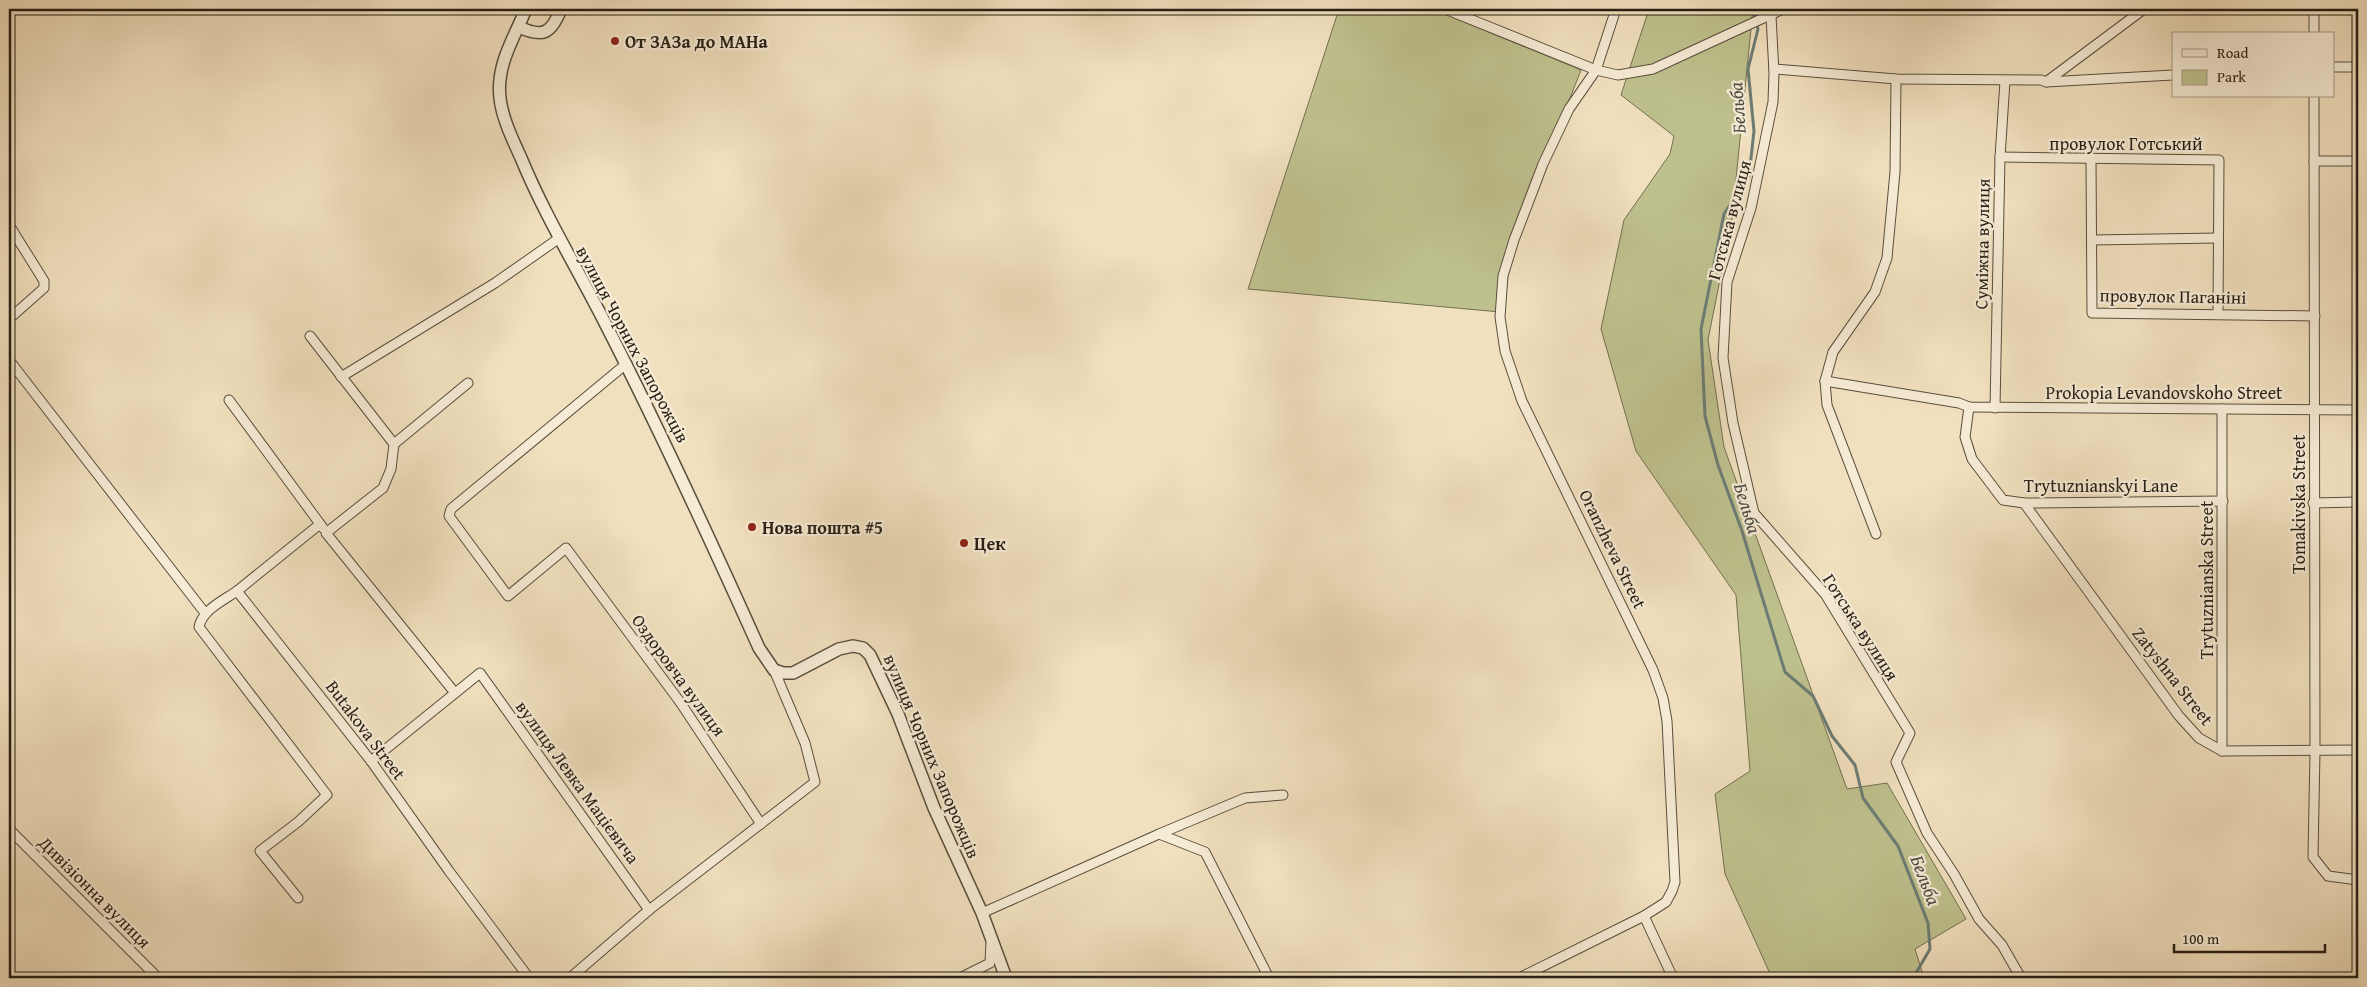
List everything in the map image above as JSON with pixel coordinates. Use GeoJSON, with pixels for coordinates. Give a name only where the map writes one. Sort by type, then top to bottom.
{"type":"FeatureCollection","features":[{"type":"Feature","properties":{"kind":"street","name":"вулиця Чорних Запорожців"},"geometry":{"type":"LineString","coordinates":[[526,9],[501,63],[500,100],[517,150],[558,239],[660,430],[759,648],[774,670],[805,743],[815,782],[761,824]]}},
{"type":"Feature","properties":{"kind":"street"},"geometry":{"type":"LineString","coordinates":[[519,27],[534,33],[547,31],[556,21],[561,9]]}},
{"type":"Feature","properties":{"kind":"street"},"geometry":{"type":"LineString","coordinates":[[1445,9],[1596,70],[1618,75],[1653,69],[1783,9]]}},
{"type":"Feature","properties":{"kind":"street","name":"Oranzheva Street"},"geometry":{"type":"LineString","coordinates":[[1519,978],[1644,916],[1666,902],[1675,882],[1667,721],[1663,698],[1653,670],[1522,401],[1505,351],[1500,317],[1503,276],[1543,164],[1569,109],[1596,70],[1616,9]]}},
{"type":"Feature","properties":{"kind":"street"},"geometry":{"type":"LineString","coordinates":[[2046,82],[2144,9]]}},
{"type":"Feature","properties":{"kind":"street"},"geometry":{"type":"LineString","coordinates":[[2314,9],[2314,32]]}},
{"type":"Feature","properties":{"kind":"street","name":"Готська вулиця"},"geometry":{"type":"LineString","coordinates":[[1767,18],[1774,69],[1773,102],[1751,208],[1727,282],[1722,358],[1733,423],[1754,513],[1825,594],[1910,733],[1896,762],[1927,833],[1954,874],[1979,919],[2002,945],[2021,978]]}},
{"type":"Feature","properties":{"kind":"street"},"geometry":{"type":"LineString","coordinates":[[2334,67],[2358,67]]}},
{"type":"Feature","properties":{"kind":"street"},"geometry":{"type":"LineString","coordinates":[[1774,69],[1896,78],[2041,80],[2046,82],[2172,75]]}},
{"type":"Feature","properties":{"kind":"street"},"geometry":{"type":"LineString","coordinates":[[1876,534],[1827,405],[1825,382],[1833,352],[1874,292],[1887,258],[1895,172],[1896,78]]}},
{"type":"Feature","properties":{"kind":"street","name":"Суміжна вулиця"},"geometry":{"type":"LineString","coordinates":[[1995,408],[2000,157],[2005,81]]}},
{"type":"Feature","properties":{"kind":"street","name":"Tomakivska Street"},"geometry":{"type":"LineString","coordinates":[[2314,98],[2315,409],[2313,503],[2315,750],[2313,857],[2328,876],[2358,880]]}},
{"type":"Feature","properties":{"kind":"street","name":"провулок Готський"},"geometry":{"type":"LineString","coordinates":[[2000,157],[2091,160],[2219,160],[2218,314]]}},
{"type":"Feature","properties":{"kind":"street","name":"провулок Паганіні"},"geometry":{"type":"LineString","coordinates":[[2091,160],[2092,313],[2315,316]]}},
{"type":"Feature","properties":{"kind":"street"},"geometry":{"type":"LineString","coordinates":[[2314,161],[2358,161]]}},
{"type":"Feature","properties":{"kind":"street"},"geometry":{"type":"LineString","coordinates":[[9,225],[44,280],[44,288],[9,319]]}},
{"type":"Feature","properties":{"kind":"street"},"geometry":{"type":"LineString","coordinates":[[2092,240],[2218,238]]}},
{"type":"Feature","properties":{"kind":"street"},"geometry":{"type":"LineString","coordinates":[[340,377],[495,283],[558,239]]}},
{"type":"Feature","properties":{"kind":"street"},"geometry":{"type":"LineString","coordinates":[[310,336],[394,444]]}},
{"type":"Feature","properties":{"kind":"street"},"geometry":{"type":"LineString","coordinates":[[9,360],[205,614]]}},
{"type":"Feature","properties":{"kind":"street","name":"Оздоровча вулиця"},"geometry":{"type":"LineString","coordinates":[[626,364],[449,511],[448,516],[508,596],[566,548],[680,702],[761,824]]}},
{"type":"Feature","properties":{"kind":"street","name":"Prokopia Levandovskoho Street"},"geometry":{"type":"LineString","coordinates":[[1825,382],[1969,407],[2358,410]]}},
{"type":"Feature","properties":{"kind":"street"},"geometry":{"type":"LineString","coordinates":[[326,533],[383,488],[391,469],[394,444],[468,383]]}},
{"type":"Feature","properties":{"kind":"street"},"geometry":{"type":"LineString","coordinates":[[229,400],[326,533],[455,693],[371,761]]}},
{"type":"Feature","properties":{"kind":"street","name":"Trytuznianskyi Lane"},"geometry":{"type":"LineString","coordinates":[[1969,407],[1965,437],[1972,459],[2002,500],[2024,503],[2223,501]]}},
{"type":"Feature","properties":{"kind":"street","name":"Trytuznianska Street"},"geometry":{"type":"LineString","coordinates":[[2222,409],[2222,751]]}},
{"type":"Feature","properties":{"kind":"street"},"geometry":{"type":"LineString","coordinates":[[2313,503],[2358,502]]}},
{"type":"Feature","properties":{"kind":"street","name":"Zatyshna Street"},"geometry":{"type":"LineString","coordinates":[[2024,503],[2179,716],[2199,738],[2222,751]]}},
{"type":"Feature","properties":{"kind":"street"},"geometry":{"type":"LineString","coordinates":[[298,898],[260,852],[298,822],[327,795],[200,627],[200,620],[205,614],[237,591],[320,524]]}},
{"type":"Feature","properties":{"kind":"street","name":"Butakova Street"},"geometry":{"type":"LineString","coordinates":[[237,591],[371,761],[449,871],[529,978]]}},
{"type":"Feature","properties":{"kind":"street","name":"вулиця Чорних Запорожців"},"geometry":{"type":"LineString","coordinates":[[774,670],[793,673],[839,649],[853,646],[862,648],[870,655],[898,714],[934,808],[982,913]]}},
{"type":"Feature","properties":{"kind":"street","name":"вулиця Левка Мацієвича"},"geometry":{"type":"LineString","coordinates":[[455,693],[480,673],[649,910]]}},
{"type":"Feature","properties":{"kind":"street"},"geometry":{"type":"LineString","coordinates":[[2222,751],[2358,750]]}},
{"type":"Feature","properties":{"kind":"street"},"geometry":{"type":"LineString","coordinates":[[1006,978],[982,913],[1159,834],[1246,798],[1283,795]]}},
{"type":"Feature","properties":{"kind":"street"},"geometry":{"type":"LineString","coordinates":[[570,978],[649,910],[761,824]]}},
{"type":"Feature","properties":{"kind":"street","name":"Дивізіонна вулиця"},"geometry":{"type":"LineString","coordinates":[[9,829],[158,978]]}},
{"type":"Feature","properties":{"kind":"street"},"geometry":{"type":"LineString","coordinates":[[1159,834],[1205,852],[1266,976]]}},
{"type":"Feature","properties":{"kind":"street"},"geometry":{"type":"LineString","coordinates":[[1644,916],[1673,978]]}},
{"type":"Feature","properties":{"kind":"street"},"geometry":{"type":"LineString","coordinates":[[960,978],[990,963],[991,938]]}},
{"type":"Feature","properties":{"kind":"green space"},"geometry":{"type":"Polygon","coordinates":[[[1339,9],[1433,9],[1581,70],[1512,246],[1500,312],[1248,289],[1339,9]]]}},
{"type":"Feature","properties":{"kind":"green space"},"geometry":{"type":"Polygon","coordinates":[[[1649,9],[1753,9],[1732,219],[1708,340],[1724,447],[1847,789],[1887,783],[1966,919],[1915,949],[1924,978],[1772,978],[1725,874],[1715,794],[1750,771],[1736,595],[1636,451],[1601,329],[1624,220],[1670,154],[1674,136],[1621,95],[1649,9]]]}},
{"type":"Feature","properties":{"kind":"waterway","name":"Бельба"},"geometry":{"type":"LineString","coordinates":[[1753,9],[1758,29],[1748,69],[1754,131],[1749,176],[1724,214],[1701,329],[1705,416],[1718,465],[1742,531],[1785,672],[1813,696],[1832,736],[1855,765],[1863,798],[1898,846],[1928,923],[1930,949],[1916,973],[1917,978]]}},
{"type":"Feature","properties":{"kind":"place","name":"От ЗАЗа до МАНа"},"geometry":{"type":"Point","coordinates":[615,41]}},
{"type":"Feature","properties":{"kind":"place","name":"Нова пошта #5"},"geometry":{"type":"Point","coordinates":[752,527]}},
{"type":"Feature","properties":{"kind":"place","name":"Цек"},"geometry":{"type":"Point","coordinates":[964,543]}}]}
